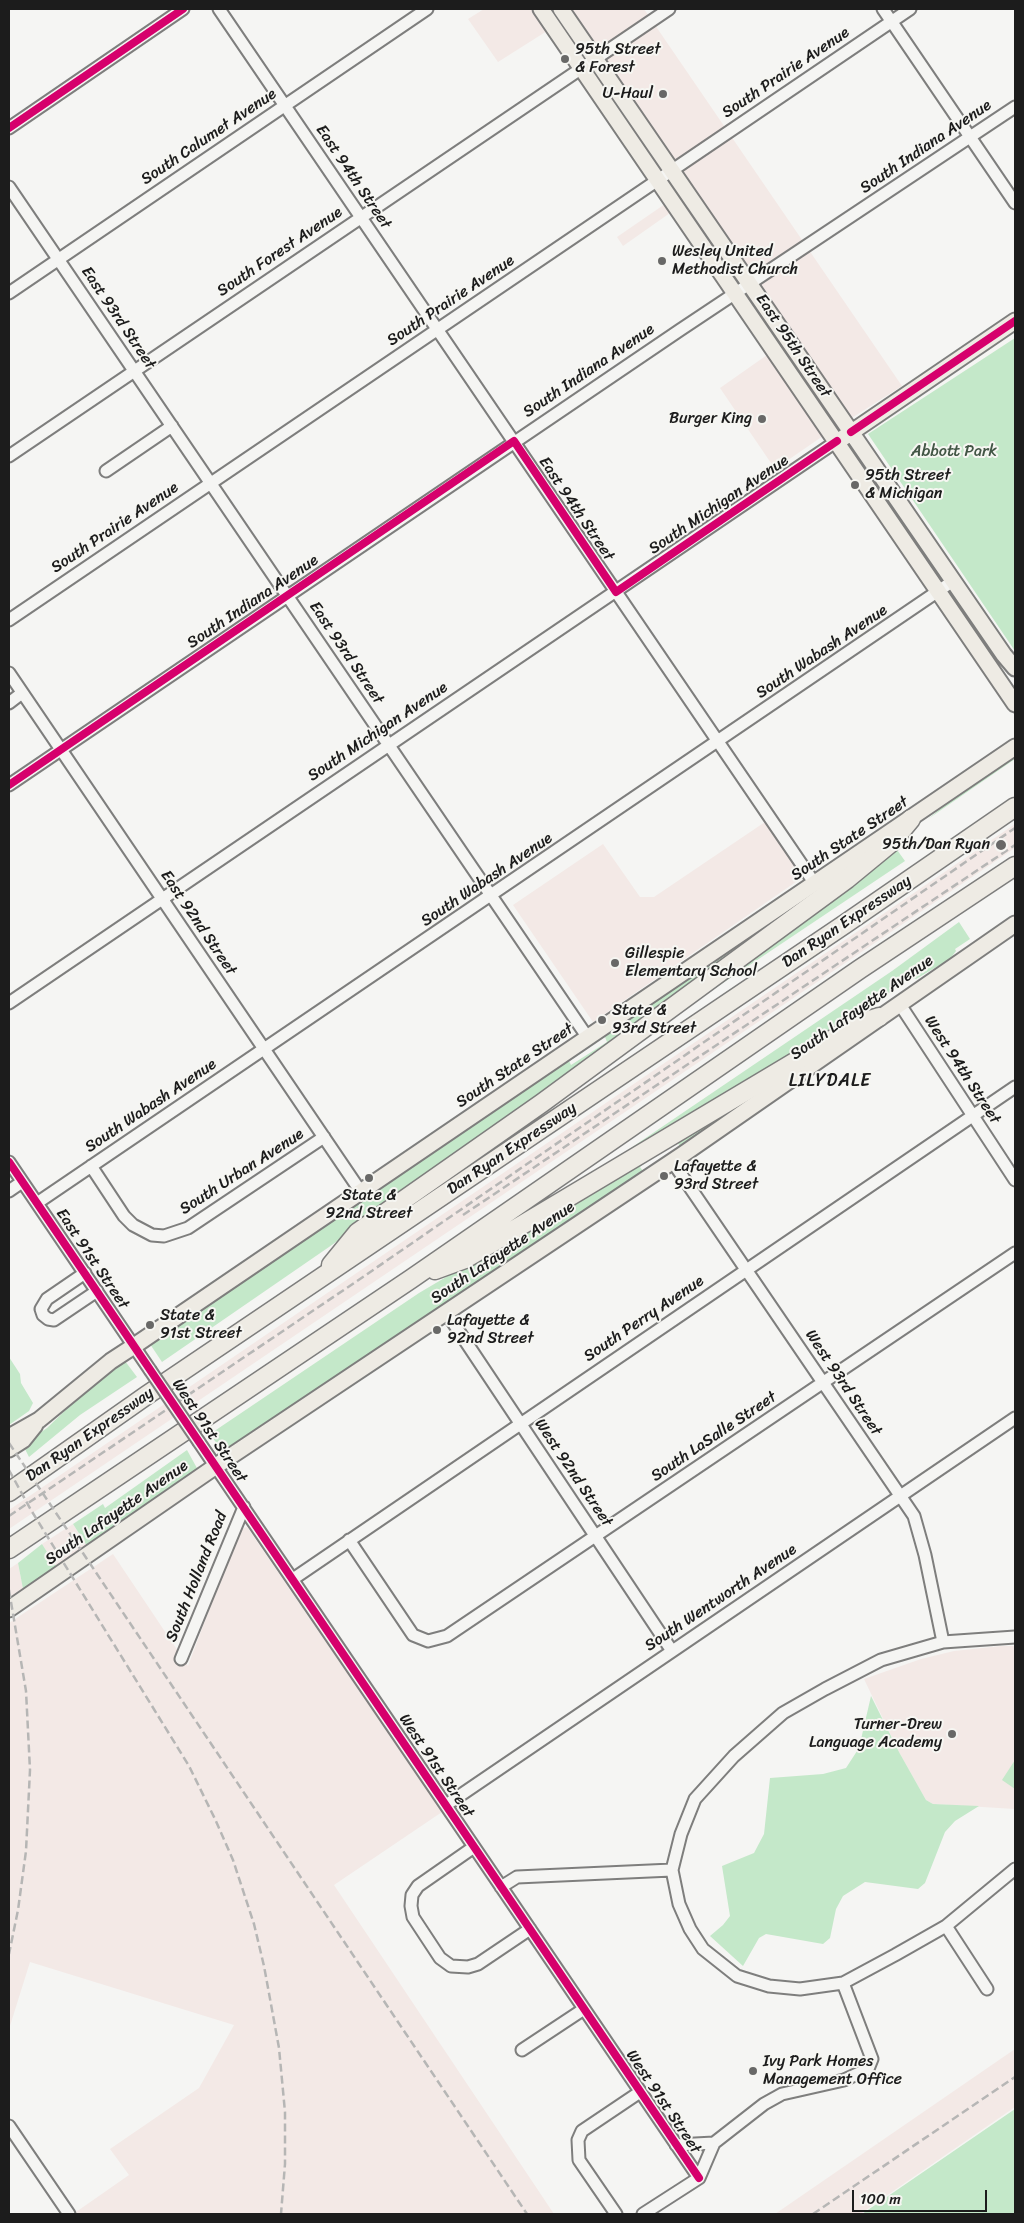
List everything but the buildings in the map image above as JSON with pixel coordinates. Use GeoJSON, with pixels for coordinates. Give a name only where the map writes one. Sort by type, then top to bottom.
{"type":"FeatureCollection","features":[{"type":"Feature","properties":{"kind":"highway","name":"Dan Ryan Expressway"},"geometry":{"type":"LineString","coordinates":[[9,1492],[147,1395],[318,1281],[1015,807]]}},
{"type":"Feature","properties":{"kind":"highway"},"geometry":{"type":"LineString","coordinates":[[318,1281],[358,1232],[542,1103],[847,879],[892,842],[911,819]]}},
{"type":"Feature","properties":{"kind":"highway"},"geometry":{"type":"LineString","coordinates":[[9,1549],[411,1278],[860,969],[1015,866]]}},
{"type":"Feature","properties":{"kind":"highway"},"geometry":{"type":"LineString","coordinates":[[411,1278],[465,1259],[860,1023],[880,1017]]}},
{"type":"Feature","properties":{"kind":"main road","name":"East 95th Street"},"geometry":{"type":"LineString","coordinates":[[541,9],[940,591],[1015,704]]}},
{"type":"Feature","properties":{"kind":"main road","name":"East 95th Street"},"geometry":{"type":"LineString","coordinates":[[561,9],[953,581],[1015,668]]}},
{"type":"Feature","properties":{"kind":"main road","name":"South Michigan Avenue"},"geometry":{"type":"LineString","coordinates":[[837,441],[1015,321]]}},
{"type":"Feature","properties":{"kind":"main road","name":"South State Street"},"geometry":{"type":"LineString","coordinates":[[9,1437],[39,1420],[111,1362],[134,1346],[1015,747]]}},
{"type":"Feature","properties":{"kind":"main road","name":"South Lafayette Avenue"},"geometry":{"type":"LineString","coordinates":[[9,1609],[216,1466],[672,1161],[1015,924]]}},
{"type":"Feature","properties":{"kind":"main road","name":"South State Street"},"geometry":{"type":"LineString","coordinates":[[9,1449],[23,1440],[39,1420]]}},
{"type":"Feature","properties":{"kind":"street"},"geometry":{"type":"LineString","coordinates":[[9,128],[184,9]]}},
{"type":"Feature","properties":{"kind":"street","name":"East 94th Street"},"geometry":{"type":"LineString","coordinates":[[219,9],[816,884]]}},
{"type":"Feature","properties":{"kind":"street","name":"South Calumet Avenue"},"geometry":{"type":"LineString","coordinates":[[9,293],[427,9]]}},
{"type":"Feature","properties":{"kind":"street","name":"South Forest Avenue"},"geometry":{"type":"LineString","coordinates":[[9,456],[670,9]]}},
{"type":"Feature","properties":{"kind":"street"},"geometry":{"type":"LineString","coordinates":[[883,9],[1015,204]]}},
{"type":"Feature","properties":{"kind":"street","name":"South Prairie Avenue"},"geometry":{"type":"LineString","coordinates":[[9,620],[910,9]]}},
{"type":"Feature","properties":{"kind":"street","name":"South Indiana Avenue"},"geometry":{"type":"LineString","coordinates":[[9,785],[514,442],[1015,107]]}},
{"type":"Feature","properties":{"kind":"street","name":"East 93rd Street"},"geometry":{"type":"LineString","coordinates":[[9,187],[588,1038]]}},
{"type":"Feature","properties":{"kind":"street"},"geometry":{"type":"LineString","coordinates":[[106,471],[172,426]]}},
{"type":"Feature","properties":{"kind":"street","name":"South Michigan Avenue"},"geometry":{"type":"LineString","coordinates":[[9,1003],[837,441]]}},
{"type":"Feature","properties":{"kind":"street","name":"South Wabash Avenue"},"geometry":{"type":"LineString","coordinates":[[37,1203],[719,742],[953,581]]}},
{"type":"Feature","properties":{"kind":"street","name":"East 92nd Street"},"geometry":{"type":"LineString","coordinates":[[9,673],[361,1192]]}},
{"type":"Feature","properties":{"kind":"street"},"geometry":{"type":"LineString","coordinates":[[9,702],[22,693]]}},
{"type":"Feature","properties":{"kind":"street","name":"West 94th Street"},"geometry":{"type":"LineString","coordinates":[[899,1003],[1015,1180]]}},
{"type":"Feature","properties":{"kind":"street","name":"South Perry Avenue"},"geometry":{"type":"LineString","coordinates":[[293,1579],[1015,1087]]}},
{"type":"Feature","properties":{"kind":"street","name":"South Urban Avenue"},"geometry":{"type":"LineString","coordinates":[[91,1166],[124,1216],[133,1225],[152,1235],[164,1236],[188,1228],[324,1138]]}},
{"type":"Feature","properties":{"kind":"street","name":"West 93rd Street"},"geometry":{"type":"LineString","coordinates":[[672,1161],[914,1516],[925,1555],[943,1642]]}},
{"type":"Feature","properties":{"kind":"street","name":"East 91st Street"},"geometry":{"type":"LineString","coordinates":[[9,1164],[150,1370]]}},
{"type":"Feature","properties":{"kind":"street"},"geometry":{"type":"LineString","coordinates":[[9,1190],[22,1182]]}},
{"type":"Feature","properties":{"kind":"street","name":"South LaSalle Street"},"geometry":{"type":"LineString","coordinates":[[349,1540],[413,1635],[428,1641],[447,1636],[1015,1253]]}},
{"type":"Feature","properties":{"kind":"street","name":"East 91st Street"},"geometry":{"type":"LineString","coordinates":[[85,1273],[47,1299],[41,1309],[43,1315],[48,1319],[54,1320],[97,1292]]}},
{"type":"Feature","properties":{"kind":"street","name":"West 92nd Street"},"geometry":{"type":"LineString","coordinates":[[446,1312],[672,1651]]}},
{"type":"Feature","properties":{"kind":"street","name":"West 91st Street"},"geometry":{"type":"LineString","coordinates":[[150,1370],[699,2178]]}},
{"type":"Feature","properties":{"kind":"street","name":"South Wentworth Avenue"},"geometry":{"type":"LineString","coordinates":[[446,1805],[1015,1418]]}},
{"type":"Feature","properties":{"kind":"street","name":"South Holland Road"},"geometry":{"type":"LineString","coordinates":[[180,1659],[244,1507]]}},
{"type":"Feature","properties":{"kind":"street"},"geometry":{"type":"LineString","coordinates":[[1015,1636],[943,1642],[874,1663],[836,1682],[783,1714],[734,1756],[695,1799],[680,1834],[672,1870],[679,1904],[690,1929],[702,1949],[737,1976],[782,1988],[800,1989],[843,1983],[946,1926],[1015,1869]]}},
{"type":"Feature","properties":{"kind":"street"},"geometry":{"type":"LineString","coordinates":[[474,1847],[418,1886],[412,1894],[411,1906],[413,1917],[440,1958],[451,1966],[468,1967],[478,1964],[530,1929]]}},
{"type":"Feature","properties":{"kind":"street"},"geometry":{"type":"LineString","coordinates":[[501,1887],[517,1877],[672,1870]]}},
{"type":"Feature","properties":{"kind":"street"},"geometry":{"type":"LineString","coordinates":[[946,1926],[987,1989]]}},
{"type":"Feature","properties":{"kind":"street"},"geometry":{"type":"LineString","coordinates":[[643,2214],[699,2178],[714,2143],[747,2116],[776,2097],[844,2080],[868,2069],[872,2059],[843,1983]]}},
{"type":"Feature","properties":{"kind":"street"},"geometry":{"type":"LineString","coordinates":[[522,2050],[584,2009]]}},
{"type":"Feature","properties":{"kind":"street"},"geometry":{"type":"LineString","coordinates":[[616,2214],[578,2160],[578,2140],[582,2131],[640,2092]]}},
{"type":"Feature","properties":{"kind":"street"},"geometry":{"type":"LineString","coordinates":[[9,2126],[69,2214]]}},
{"type":"Feature","properties":{"kind":"street"},"geometry":{"type":"LineString","coordinates":[[676,2145],[714,2143]]}},
{"type":"Feature","properties":{"kind":"shaded area"},"geometry":{"type":"Polygon","coordinates":[[[484,9],[532,9],[547,31],[498,62],[468,19],[484,9]]]}},
{"type":"Feature","properties":{"kind":"shaded area"},"geometry":{"type":"Polygon","coordinates":[[[570,9],[644,9],[902,386],[850,419],[570,9]]]}},
{"type":"Feature","properties":{"kind":"shaded area"},"geometry":{"type":"Polygon","coordinates":[[[665,204],[670,213],[623,246],[617,237],[665,204]]]}},
{"type":"Feature","properties":{"kind":"shaded area"},"geometry":{"type":"Polygon","coordinates":[[[767,355],[823,436],[775,469],[720,388],[767,355]]]}},
{"type":"Feature","properties":{"kind":"shaded area","name":"Gillespie Elementary School"},"geometry":{"type":"Polygon","coordinates":[[[765,822],[803,877],[593,1022],[513,905],[603,844],[640,897],[654,897],[765,822]]]}},
{"type":"Feature","properties":{"kind":"shaded area"},"geometry":{"type":"Polygon","coordinates":[[[1015,824],[1015,848],[9,1529],[9,1510],[1015,824]]]}},
{"type":"Feature","properties":{"kind":"shaded area"},"geometry":{"type":"Polygon","coordinates":[[[73,1524],[87,1546],[56,1566],[42,1544],[73,1524]]]}},
{"type":"Feature","properties":{"kind":"shaded area"},"geometry":{"type":"Polygon","coordinates":[[[247,1527],[442,1812],[334,1885],[554,2214],[77,2214],[76,2212],[129,2175],[110,2149],[199,2088],[234,2025],[30,1962],[9,2029],[9,1623],[113,1554],[188,1666],[239,1530],[247,1527]]]}},
{"type":"Feature","properties":{"kind":"shaded area"},"geometry":{"type":"Polygon","coordinates":[[[18,1563],[23,1589],[9,1599],[9,1569],[18,1563]]]}},
{"type":"Feature","properties":{"kind":"shaded area","name":"Turner-Drew Language Academy"},"geometry":{"type":"Polygon","coordinates":[[[1015,1646],[1015,1809],[933,1804],[926,1800],[899,1752],[864,1679],[921,1659],[954,1651],[1015,1646]]]}},
{"type":"Feature","properties":{"kind":"shaded area"},"geometry":{"type":"Polygon","coordinates":[[[1015,2049],[1015,2107],[860,2214],[775,2214],[1015,2049]]]}},
{"type":"Feature","properties":{"kind":"green space","name":"Abbott Park"},"geometry":{"type":"Polygon","coordinates":[[[1015,338],[1015,651],[868,434],[1015,338]]]}},
{"type":"Feature","properties":{"kind":"green space"},"geometry":{"type":"Polygon","coordinates":[[[1015,755],[1015,759],[928,819],[962,791],[1015,755]]]}},
{"type":"Feature","properties":{"kind":"green space"},"geometry":{"type":"Polygon","coordinates":[[[895,847],[905,861],[687,1007],[895,847]]]}},
{"type":"Feature","properties":{"kind":"green space"},"geometry":{"type":"Polygon","coordinates":[[[792,909],[794,912],[329,1247],[162,1362],[150,1344],[582,1050],[583,1052],[569,1061],[571,1065],[607,1042],[605,1037],[611,1032],[792,909]]]}},
{"type":"Feature","properties":{"kind":"green space"},"geometry":{"type":"Polygon","coordinates":[[[959,922],[970,939],[955,949],[956,951],[950,959],[916,979],[911,978],[800,1054],[591,1175],[892,971],[959,922]]]}},
{"type":"Feature","properties":{"kind":"green space"},"geometry":{"type":"Polygon","coordinates":[[[749,1098],[680,1146],[677,1142],[642,1165],[640,1167],[643,1171],[225,1452],[222,1451],[210,1434],[419,1293],[749,1098]]]}},
{"type":"Feature","properties":{"kind":"green space"},"geometry":{"type":"Polygon","coordinates":[[[9,1357],[20,1374],[21,1383],[33,1403],[29,1411],[9,1425],[9,1357]]]}},
{"type":"Feature","properties":{"kind":"green space"},"geometry":{"type":"Polygon","coordinates":[[[125,1361],[137,1377],[80,1415],[29,1457],[23,1445],[47,1428],[76,1400],[125,1361]]]}},
{"type":"Feature","properties":{"kind":"green space"},"geometry":{"type":"Polygon","coordinates":[[[187,1450],[198,1470],[87,1546],[73,1524],[103,1504],[105,1508],[187,1450]]]}},
{"type":"Feature","properties":{"kind":"green space"},"geometry":{"type":"Polygon","coordinates":[[[42,1544],[56,1566],[23,1589],[18,1563],[42,1544]]]}},
{"type":"Feature","properties":{"kind":"green space"},"geometry":{"type":"Polygon","coordinates":[[[871,1696],[926,1800],[933,1804],[979,1806],[955,1821],[945,1832],[925,1883],[918,1889],[865,1882],[843,1896],[836,1909],[830,1938],[823,1944],[766,1934],[759,1938],[743,1966],[710,1936],[730,1916],[722,1866],[754,1853],[764,1834],[770,1778],[823,1774],[846,1768],[859,1748],[871,1696]]]}},
{"type":"Feature","properties":{"kind":"green space"},"geometry":{"type":"Polygon","coordinates":[[[1015,1760],[1015,1789],[1002,1780],[1015,1760]]]}},
{"type":"Feature","properties":{"kind":"green space"},"geometry":{"type":"Polygon","coordinates":[[[1015,2109],[1015,2214],[862,2214],[1015,2109]]]}},
{"type":"Feature","properties":{"kind":"railway"},"geometry":{"type":"LineString","coordinates":[[9,1516],[360,1279],[1015,828]]}},
{"type":"Feature","properties":{"kind":"railway"},"geometry":{"type":"LineString","coordinates":[[463,1215],[1015,845]]}},
{"type":"Feature","properties":{"kind":"railway"},"geometry":{"type":"LineString","coordinates":[[9,1443],[527,2214]]}},
{"type":"Feature","properties":{"kind":"railway"},"geometry":{"type":"LineString","coordinates":[[9,1470],[31,1510],[189,1766],[233,1860],[254,1924],[264,1966],[279,2048],[285,2112],[285,2164],[281,2214]]}},
{"type":"Feature","properties":{"kind":"railway"},"geometry":{"type":"LineString","coordinates":[[9,1590],[26,1691],[30,1770],[26,1851],[18,1910],[9,1954]]}},
{"type":"Feature","properties":{"kind":"railway"},"geometry":{"type":"LineString","coordinates":[[813,2214],[1015,2077]]}},
{"type":"Feature","properties":{"kind":"cycle path"},"geometry":{"type":"LineString","coordinates":[[9,128],[183,9]]}},
{"type":"Feature","properties":{"kind":"cycle path"},"geometry":{"type":"LineString","coordinates":[[851,432],[1015,321]]}},
{"type":"Feature","properties":{"kind":"cycle path"},"geometry":{"type":"LineString","coordinates":[[9,785],[514,441],[616,592],[837,441]]}},
{"type":"Feature","properties":{"kind":"cycle path"},"geometry":{"type":"LineString","coordinates":[[9,1162],[699,2178]]}},
{"type":"Feature","properties":{"kind":"place","name":"95th Street & Forest"},"geometry":{"type":"Point","coordinates":[565,59]}},
{"type":"Feature","properties":{"kind":"place","name":"U-Haul"},"geometry":{"type":"Point","coordinates":[663,94]}},
{"type":"Feature","properties":{"kind":"place","name":"Wesley United Methodist Church"},"geometry":{"type":"Point","coordinates":[662,261]}},
{"type":"Feature","properties":{"kind":"place","name":"Burger King"},"geometry":{"type":"Point","coordinates":[762,419]}},
{"type":"Feature","properties":{"kind":"place","name":"95th Street & Michigan"},"geometry":{"type":"Point","coordinates":[855,485]}},
{"type":"Feature","properties":{"kind":"place","name":"95th/Dan Ryan"},"geometry":{"type":"Point","coordinates":[1001,845]}},
{"type":"Feature","properties":{"kind":"place","name":"Gillespie Elementary School"},"geometry":{"type":"Point","coordinates":[615,963]}},
{"type":"Feature","properties":{"kind":"place","name":"State & 93rd Street"},"geometry":{"type":"Point","coordinates":[602,1020]}},
{"type":"Feature","properties":{"kind":"place","name":"Lafayette & 93rd Street"},"geometry":{"type":"Point","coordinates":[664,1176]}},
{"type":"Feature","properties":{"kind":"place","name":"State & 92nd Street"},"geometry":{"type":"Point","coordinates":[369,1178]}},
{"type":"Feature","properties":{"kind":"place","name":"State & 91st Street"},"geometry":{"type":"Point","coordinates":[150,1325]}},
{"type":"Feature","properties":{"kind":"place","name":"Lafayette & 92nd Street"},"geometry":{"type":"Point","coordinates":[437,1330]}},
{"type":"Feature","properties":{"kind":"place","name":"Turner-Drew Language Academy"},"geometry":{"type":"Point","coordinates":[952,1734]}},
{"type":"Feature","properties":{"kind":"place","name":"Ivy Park Homes Management Office"},"geometry":{"type":"Point","coordinates":[753,2071]}},
{"type":"Feature","properties":{"kind":"district","name":"LILYDALE"},"geometry":{"type":"Point","coordinates":[830,1081]}}]}
